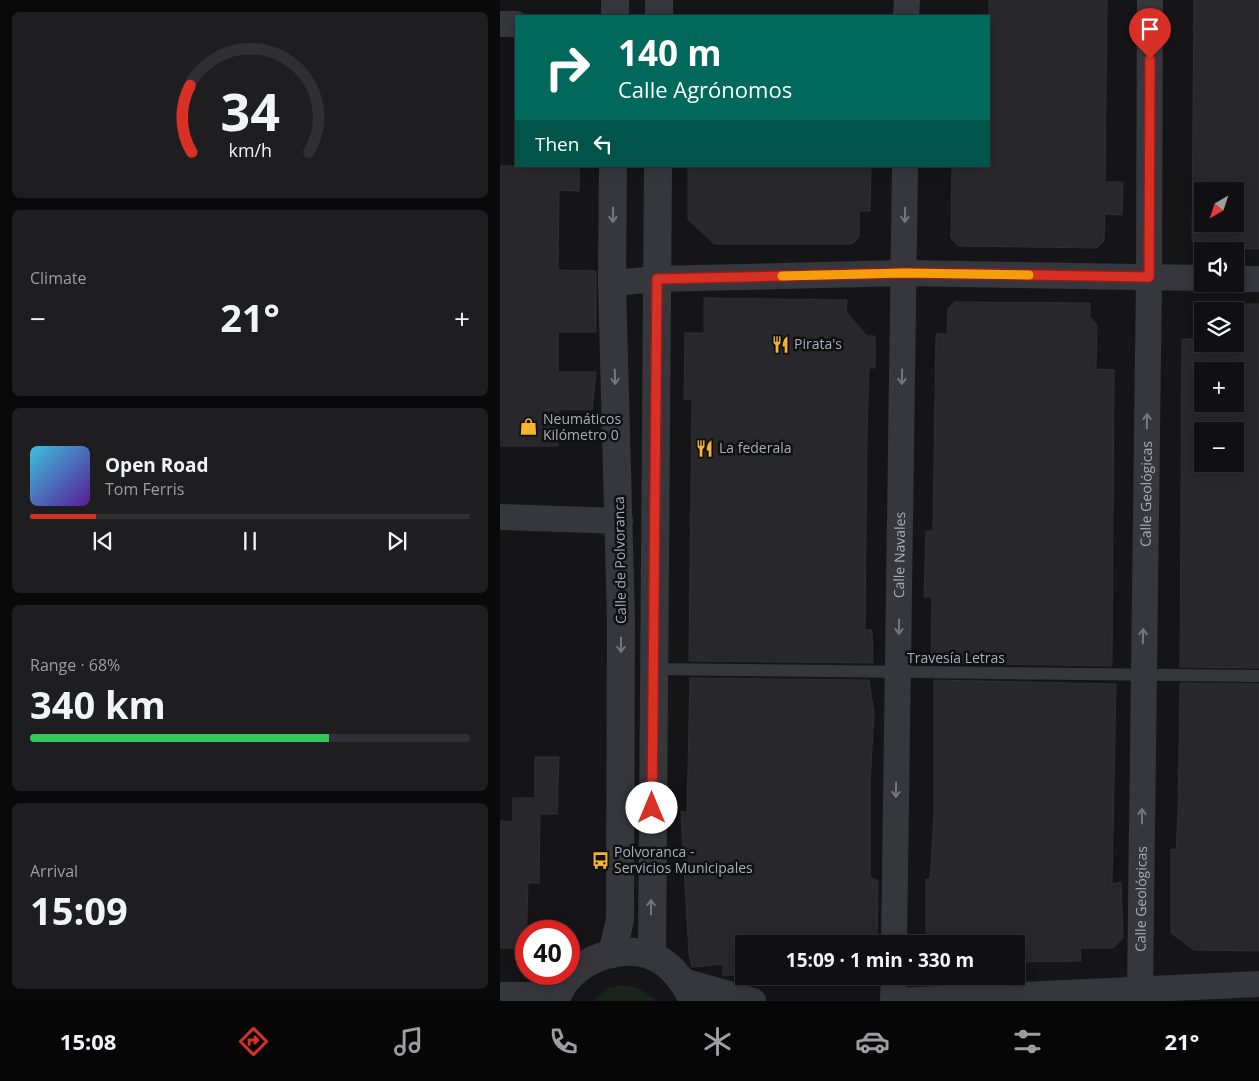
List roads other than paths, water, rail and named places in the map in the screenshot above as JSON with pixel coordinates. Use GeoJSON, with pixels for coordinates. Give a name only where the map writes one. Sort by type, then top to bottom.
{"type":"FeatureCollection","features":[{"type":"Feature","properties":{"kind":"street"},"geometry":{"type":"LineString","coordinates":[[615,0],[615,15]]}},
{"type":"Feature","properties":{"kind":"street"},"geometry":{"type":"LineString","coordinates":[[659,0],[659,15]]}},
{"type":"Feature","properties":{"kind":"street"},"geometry":{"type":"LineString","coordinates":[[906,0],[906,15]]}},
{"type":"Feature","properties":{"kind":"street","name":"Calle Geológicas"},"geometry":{"type":"LineString","coordinates":[[1140,988],[1149,277],[1150,0]]}},
{"type":"Feature","properties":{"kind":"street"},"geometry":{"type":"LineString","coordinates":[[500,24],[515,24]]}},
{"type":"Feature","properties":{"kind":"street","name":"Calle de Polvoranca"},"geometry":{"type":"LineString","coordinates":[[612,954],[620,920],[620,521],[612,283],[613,167]]}},
{"type":"Feature","properties":{"kind":"street"},"geometry":{"type":"LineString","coordinates":[[652,956],[658,167]]}},
{"type":"Feature","properties":{"kind":"street","name":"Calle Navales"},"geometry":{"type":"LineString","coordinates":[[894,935],[905,167]]}},
{"type":"Feature","properties":{"kind":"street"},"geometry":{"type":"LineString","coordinates":[[612,283],[657,279],[904,273],[1194,278]]}},
{"type":"Feature","properties":{"kind":"street"},"geometry":{"type":"LineString","coordinates":[[1244,279],[1259,279]]}},
{"type":"Feature","properties":{"kind":"street"},"geometry":{"type":"LineString","coordinates":[[500,517],[584,518],[620,521]]}},
{"type":"Feature","properties":{"kind":"street"},"geometry":{"type":"LineString","coordinates":[[500,995],[557,998],[574,973],[589,961],[612,954],[628,952],[652,956],[668,967],[688,991],[753,1001]]}},
{"type":"Feature","properties":{"kind":"street"},"geometry":{"type":"LineString","coordinates":[[894,985],[894,1001],[1140,988],[1259,984]]}},
{"type":"Feature","properties":{"kind":"lane","name":"Travesía Letras"},"geometry":{"type":"LineString","coordinates":[[653,669],[1259,676]]}},
{"type":"Feature","properties":{"kind":"place","name":"Pirata's"},"geometry":{"type":"Point","coordinates":[780,344]}},
{"type":"Feature","properties":{"kind":"place","name":"Neumáticos Kilómetro 0"},"geometry":{"type":"Point","coordinates":[529,427]}},
{"type":"Feature","properties":{"kind":"place","name":"La federala"},"geometry":{"type":"Point","coordinates":[705,448]}},
{"type":"Feature","properties":{"kind":"place","name":"Polvoranca - Servicios Municipales"},"geometry":{"type":"Point","coordinates":[600,860]}}]}
